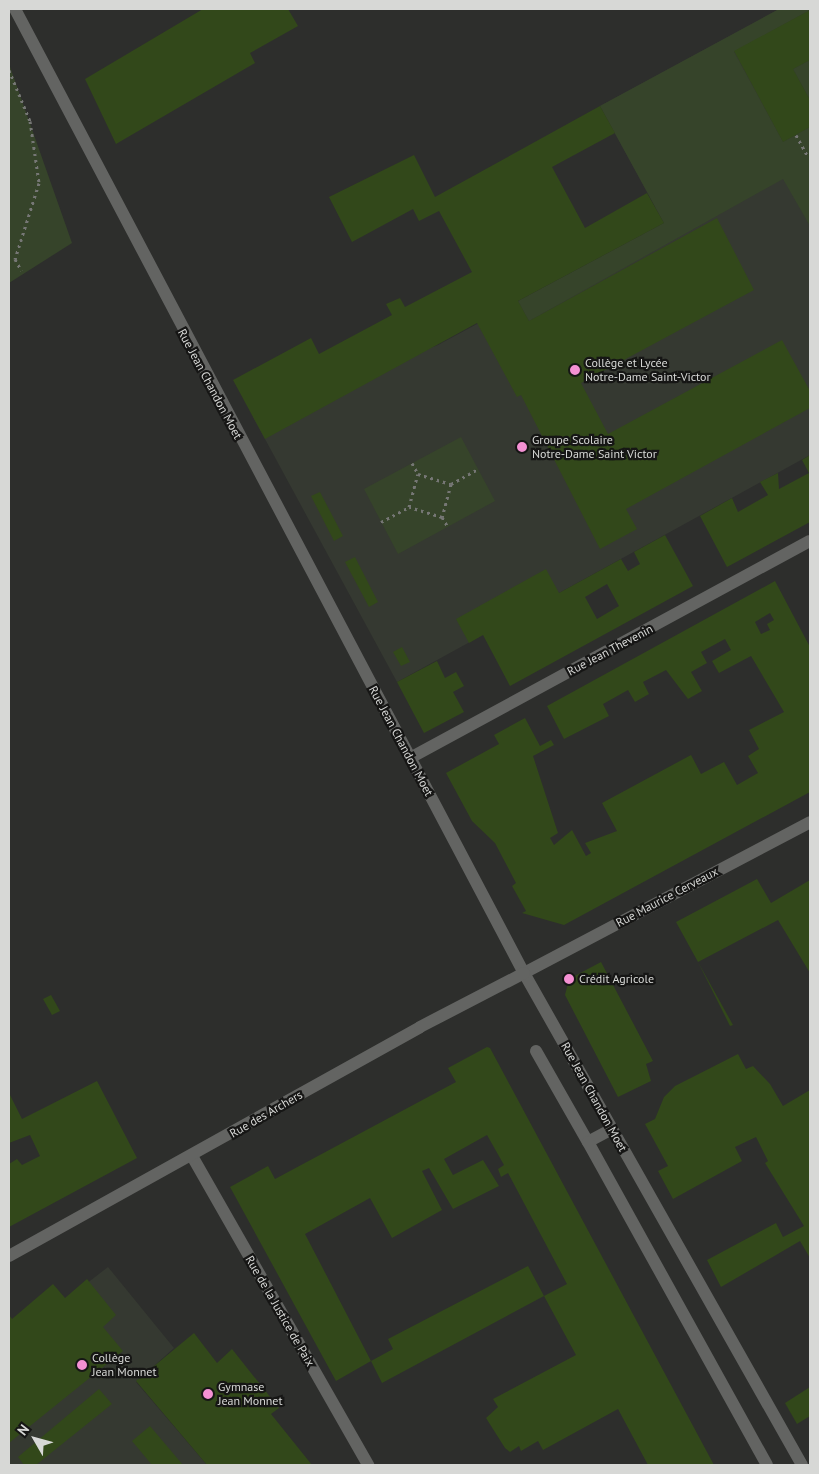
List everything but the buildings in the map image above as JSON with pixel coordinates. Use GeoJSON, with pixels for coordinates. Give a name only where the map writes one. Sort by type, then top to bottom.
{"type":"FeatureCollection","features":[{"type":"Feature","properties":{"kind":"main road","name":"Rue Jean Chandon Moet"},"geometry":{"type":"LineString","coordinates":[[15,9],[524,973],[802,1465]]}},
{"type":"Feature","properties":{"kind":"main road","name":"Rue Jean Thevenin"},"geometry":{"type":"LineString","coordinates":[[410,758],[810,541]]}},
{"type":"Feature","properties":{"kind":"main road","name":"Rue Maurice Cerveaux"},"geometry":{"type":"LineString","coordinates":[[524,973],[810,822]]}},
{"type":"Feature","properties":{"kind":"main road","name":"Rue des Archers"},"geometry":{"type":"LineString","coordinates":[[9,1256],[192,1156],[420,1026],[524,973]]}},
{"type":"Feature","properties":{"kind":"main road"},"geometry":{"type":"LineString","coordinates":[[536,1051],[766,1465]]}},
{"type":"Feature","properties":{"kind":"main road"},"geometry":{"type":"LineString","coordinates":[[588,1142],[612,1129]]}},
{"type":"Feature","properties":{"kind":"main road","name":"Rue de la Justice de Paix"},"geometry":{"type":"LineString","coordinates":[[192,1156],[368,1465]]}},
{"type":"Feature","properties":{"kind":"path"},"geometry":{"type":"LineString","coordinates":[[9,70],[30,121],[39,183],[15,259],[21,270]]}},
{"type":"Feature","properties":{"kind":"path"},"geometry":{"type":"LineString","coordinates":[[796,135],[808,157]]}},
{"type":"Feature","properties":{"kind":"path"},"geometry":{"type":"LineString","coordinates":[[409,507],[418,474],[412,463]]}},
{"type":"Feature","properties":{"kind":"path"},"geometry":{"type":"LineString","coordinates":[[442,517],[451,484],[478,469]]}},
{"type":"Feature","properties":{"kind":"path"},"geometry":{"type":"LineString","coordinates":[[418,474],[451,484]]}},
{"type":"Feature","properties":{"kind":"path"},"geometry":{"type":"LineString","coordinates":[[381,522],[409,507],[442,517],[448,527]]}},
{"type":"Feature","properties":{"kind":"shaded area","name":"Collège et Lycée Notre-Dame Saint-Victor"},"geometry":{"type":"Polygon","coordinates":[[[779,9],[810,9],[810,455],[397,682],[253,417],[438,345],[664,223],[600,106],[779,9]]]}},
{"type":"Feature","properties":{"kind":"shaded area","name":"Collège Jean Monnet"},"geometry":{"type":"Polygon","coordinates":[[[108,1267],[174,1348],[136,1382],[207,1465],[9,1465],[9,1325],[49,1290],[60,1304],[108,1267]]]}},
{"type":"Feature","properties":{"kind":"green space"},"geometry":{"type":"Polygon","coordinates":[[[779,9],[810,10],[734,52],[783,142],[810,127],[810,226],[783,179],[529,321],[518,301],[664,223],[600,106],[779,9]]]}},
{"type":"Feature","properties":{"kind":"green space"},"geometry":{"type":"Polygon","coordinates":[[[810,60],[810,100],[793,69],[810,60]]]}},
{"type":"Feature","properties":{"kind":"green space"},"geometry":{"type":"Polygon","coordinates":[[[9,64],[72,243],[9,283],[9,64]]]}},
{"type":"Feature","properties":{"kind":"green space"},"geometry":{"type":"Polygon","coordinates":[[[461,437],[495,501],[398,554],[364,489],[461,437]]]}},
{"type":"Feature","properties":{"kind":"place","name":"Collège et Lycée Notre-Dame Saint-Victor"},"geometry":{"type":"Point","coordinates":[575,370]}},
{"type":"Feature","properties":{"kind":"place","name":"Groupe Scolaire Notre-Dame Saint Victor"},"geometry":{"type":"Point","coordinates":[522,447]}},
{"type":"Feature","properties":{"kind":"place","name":"Crédit Agricole"},"geometry":{"type":"Point","coordinates":[569,979]}},
{"type":"Feature","properties":{"kind":"place","name":"Collège Jean Monnet"},"geometry":{"type":"Point","coordinates":[82,1365]}},
{"type":"Feature","properties":{"kind":"place","name":"Gymnase Jean Monnet"},"geometry":{"type":"Point","coordinates":[208,1394]}}]}
